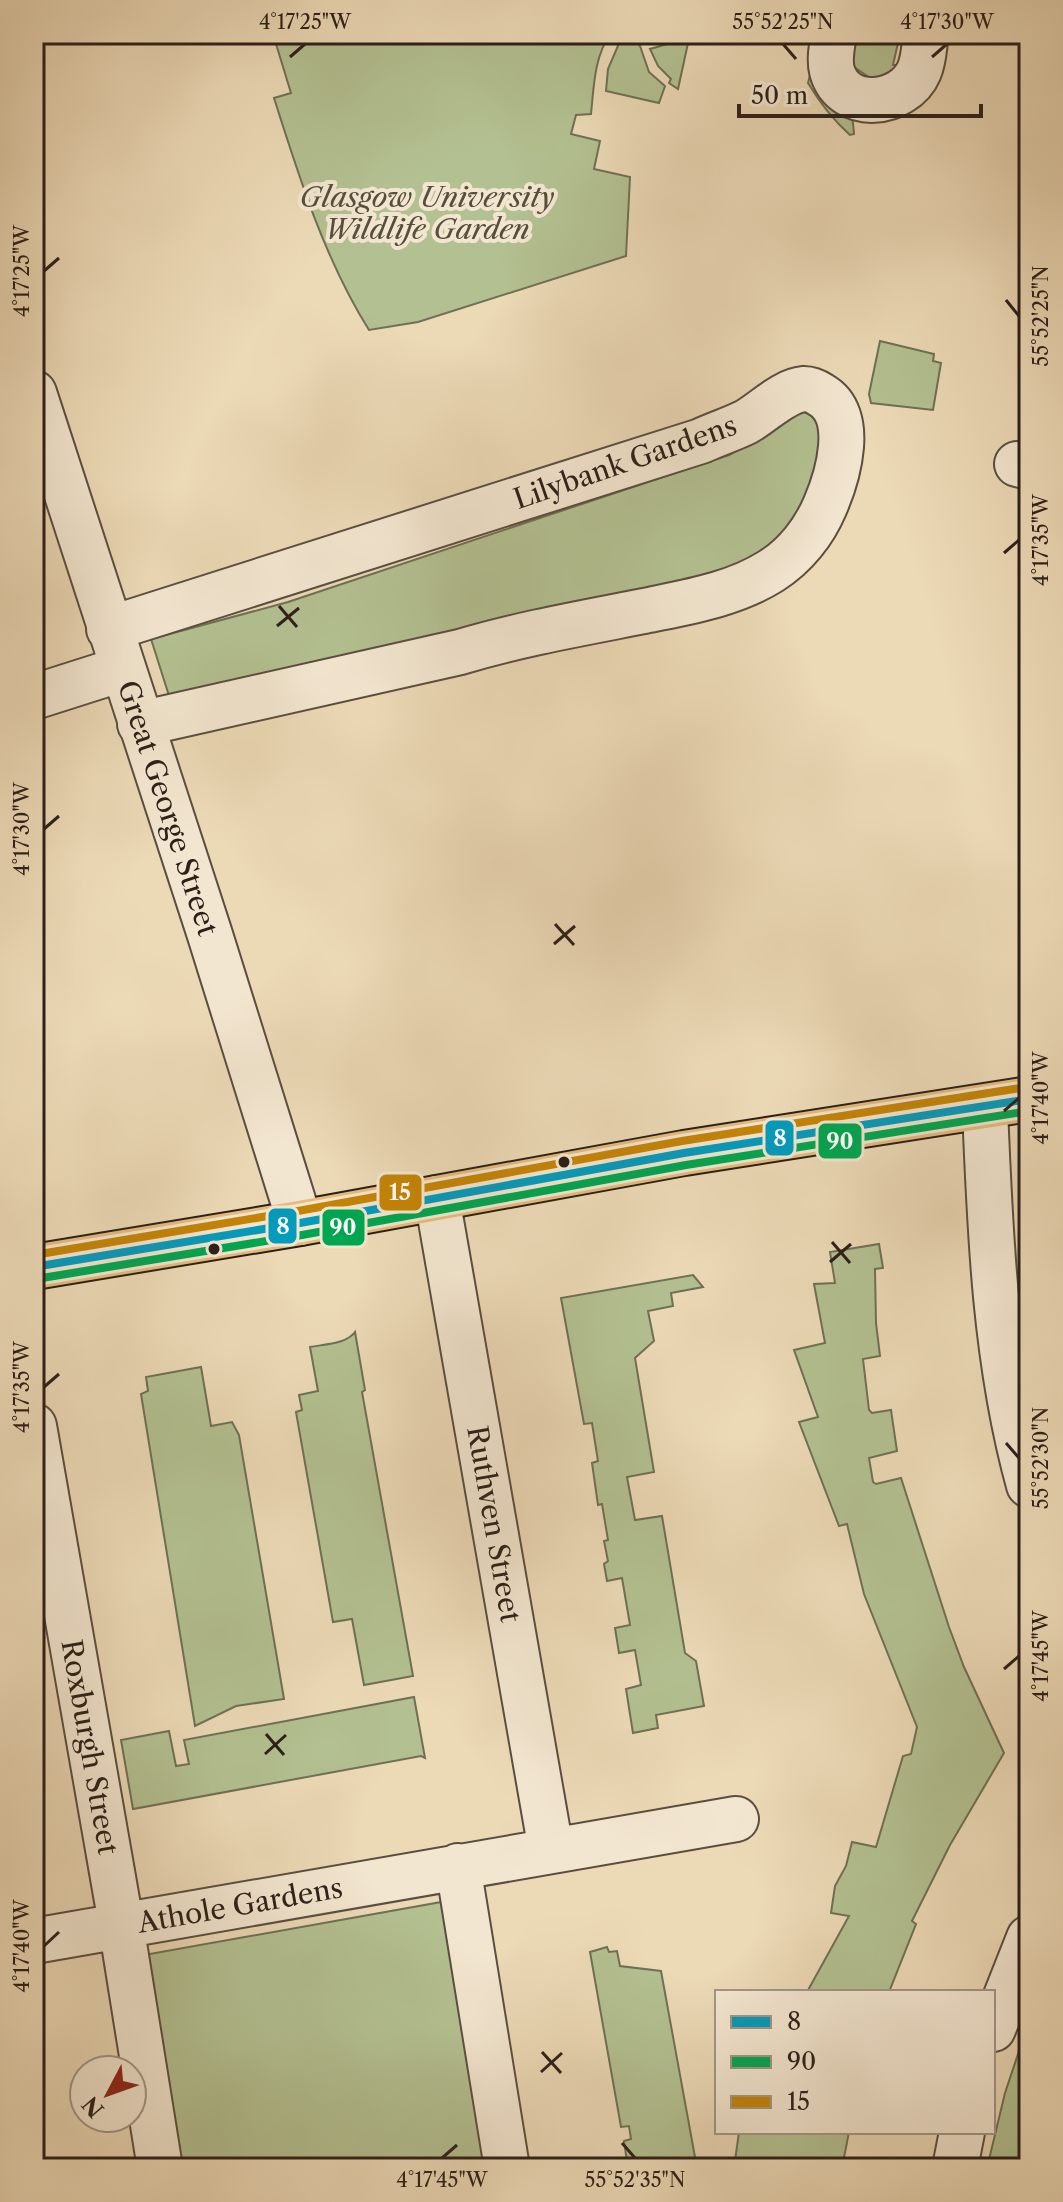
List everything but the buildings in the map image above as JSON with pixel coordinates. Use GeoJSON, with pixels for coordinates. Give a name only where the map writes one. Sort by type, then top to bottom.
{"type":"FeatureCollection","features":[{"type":"Feature","properties":{"kind":"main road"},"geometry":{"type":"LineString","coordinates":[[34,1267],[300,1223],[684,1153],[1029,1099]]}},
{"type":"Feature","properties":{"kind":"street"},"geometry":{"type":"LineString","coordinates":[[834,34],[831,65],[836,81],[848,94],[873,101],[903,92],[912,82],[920,70],[926,34]]}},
{"type":"Feature","properties":{"kind":"street","name":"Lilybank Gardens"},"geometry":{"type":"LineString","coordinates":[[34,697],[115,649],[701,441],[747,421],[797,390],[814,390],[835,405],[841,437],[834,479],[824,508],[811,531],[790,557],[749,583],[700,599],[500,641],[140,724]]}},
{"type":"Feature","properties":{"kind":"street","name":"Great George Street"},"geometry":{"type":"LineString","coordinates":[[34,393],[300,1223]]}},
{"type":"Feature","properties":{"kind":"street"},"geometry":{"type":"LineString","coordinates":[[985,1108],[995,1277],[1004,1361],[1029,1485]]}},
{"type":"Feature","properties":{"kind":"street","name":"Ruthven Street"},"geometry":{"type":"LineString","coordinates":[[437,1198],[551,1850]]}},
{"type":"Feature","properties":{"kind":"street","name":"Roxburgh Street"},"geometry":{"type":"LineString","coordinates":[[34,1426],[121,1927]]}},
{"type":"Feature","properties":{"kind":"street","name":"Athole Gardens"},"geometry":{"type":"LineString","coordinates":[[160,2168],[121,1927],[736,1819]]}},
{"type":"Feature","properties":{"kind":"street"},"geometry":{"type":"LineString","coordinates":[[458,1866],[507,2168]]}},
{"type":"Feature","properties":{"kind":"street"},"geometry":{"type":"LineString","coordinates":[[34,1941],[121,1927]]}},
{"type":"Feature","properties":{"kind":"street"},"geometry":{"type":"LineString","coordinates":[[995,2024],[1029,1938]]}},
{"type":"Feature","properties":{"kind":"street"},"geometry":{"type":"LineString","coordinates":[[955,2168],[962,2134]]}},
{"type":"Feature","properties":{"kind":"green space","name":"Glasgow University Wildlife Garden"},"geometry":{"type":"Polygon","coordinates":[[[273,34],[345,34],[347,42],[371,34],[559,34],[562,39],[562,34],[610,34],[598,62],[591,114],[576,115],[571,134],[600,141],[594,169],[630,177],[626,256],[418,322],[369,330],[326,247],[283,128],[274,98],[291,93],[273,34]]]}},
{"type":"Feature","properties":{"kind":"green space"},"geometry":{"type":"Polygon","coordinates":[[[623,34],[629,34],[640,46],[649,72],[665,86],[659,103],[606,91],[608,69],[623,34]]]}},
{"type":"Feature","properties":{"kind":"green space"},"geometry":{"type":"Polygon","coordinates":[[[681,34],[690,34],[678,89],[669,83],[671,79],[658,66],[650,49],[671,43],[681,34]]]}},
{"type":"Feature","properties":{"kind":"green space"},"geometry":{"type":"Polygon","coordinates":[[[849,34],[900,34],[893,65],[899,65],[897,73],[865,87],[867,76],[854,67],[849,34]]]}},
{"type":"Feature","properties":{"kind":"green space"},"geometry":{"type":"Polygon","coordinates":[[[813,63],[852,114],[854,134],[850,135],[832,117],[808,83],[813,63]]]}},
{"type":"Feature","properties":{"kind":"green space"},"geometry":{"type":"Polygon","coordinates":[[[880,341],[934,354],[933,361],[941,363],[933,410],[871,403],[869,394],[880,341]]]}},
{"type":"Feature","properties":{"kind":"green space"},"geometry":{"type":"Polygon","coordinates":[[[802,411],[812,412],[821,421],[823,474],[792,537],[736,573],[171,702],[151,639],[288,602],[729,455],[802,411]]]}},
{"type":"Feature","properties":{"kind":"green space"},"geometry":{"type":"Polygon","coordinates":[[[879,1244],[883,1268],[875,1269],[880,1356],[863,1359],[869,1410],[872,1413],[891,1410],[897,1451],[869,1458],[873,1482],[876,1484],[901,1478],[949,1627],[1004,1753],[950,1845],[912,1921],[916,1924],[890,1990],[808,1990],[849,1916],[831,1913],[835,1886],[846,1866],[852,1842],[876,1847],[903,1756],[911,1754],[917,1727],[864,1594],[847,1524],[839,1526],[799,1422],[818,1417],[794,1350],[825,1343],[814,1284],[835,1283],[830,1252],[879,1244]]]}},
{"type":"Feature","properties":{"kind":"green space"},"geometry":{"type":"Polygon","coordinates":[[[693,1275],[703,1287],[671,1293],[673,1306],[648,1311],[654,1341],[635,1358],[654,1472],[627,1477],[635,1520],[662,1516],[685,1653],[696,1661],[704,1706],[656,1715],[658,1728],[633,1733],[626,1689],[641,1685],[635,1650],[619,1653],[615,1628],[630,1625],[622,1578],[607,1581],[604,1564],[608,1561],[604,1541],[608,1540],[602,1504],[598,1505],[592,1463],[598,1461],[592,1423],[584,1424],[561,1298],[693,1275]]]}},
{"type":"Feature","properties":{"kind":"green space"},"geometry":{"type":"Polygon","coordinates":[[[355,1332],[365,1390],[362,1392],[413,1676],[364,1685],[352,1619],[333,1622],[296,1412],[302,1410],[299,1395],[318,1391],[310,1347],[341,1341],[355,1332]]]}},
{"type":"Feature","properties":{"kind":"green space"},"geometry":{"type":"Polygon","coordinates":[[[201,1367],[211,1426],[232,1422],[239,1435],[284,1699],[236,1706],[195,1726],[141,1394],[148,1391],[146,1377],[201,1367]]]}},
{"type":"Feature","properties":{"kind":"green space"},"geometry":{"type":"Polygon","coordinates":[[[414,1697],[425,1758],[421,1756],[133,1809],[121,1740],[169,1731],[176,1766],[189,1764],[184,1740],[414,1697]]]}},
{"type":"Feature","properties":{"kind":"green space"},"geometry":{"type":"Polygon","coordinates":[[[447,1901],[491,2168],[179,2168],[144,1955],[447,1901]]]}},
{"type":"Feature","properties":{"kind":"green space"},"geometry":{"type":"Polygon","coordinates":[[[607,1947],[609,1952],[617,1951],[620,1966],[661,1971],[697,2168],[636,2168],[635,2161],[627,2162],[624,2141],[631,2139],[629,2126],[621,2127],[590,1952],[607,1947]]]}},
{"type":"Feature","properties":{"kind":"green space"},"geometry":{"type":"Polygon","coordinates":[[[1029,2021],[1029,2168],[987,2168],[1005,2093],[1029,2021]]]}},
{"type":"Feature","properties":{"kind":"green space"},"geometry":{"type":"Polygon","coordinates":[[[34,2102],[45,2168],[34,2168],[34,2102]]]}},
{"type":"Feature","properties":{"kind":"green space"},"geometry":{"type":"Polygon","coordinates":[[[739,2134],[849,2134],[842,2168],[734,2168],[739,2134]]]}},
{"type":"Feature","properties":{"kind":"transit line","name":"15"},"geometry":{"type":"LineString","coordinates":[[34,1255],[298,1211],[682,1141],[1027,1087]]}},
{"type":"Feature","properties":{"kind":"transit line","name":"8"},"geometry":{"type":"LineString","coordinates":[[34,1267],[300,1223],[684,1153],[1029,1099]]}},
{"type":"Feature","properties":{"kind":"transit line","name":"90"},"geometry":{"type":"LineString","coordinates":[[36,1279],[302,1235],[686,1165],[1029,1111]]}}]}
